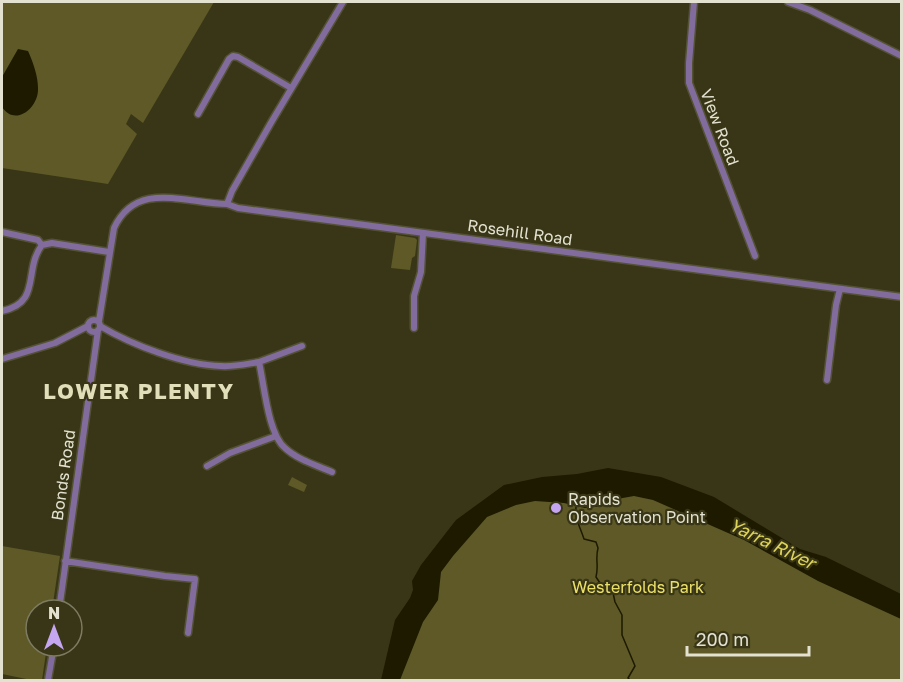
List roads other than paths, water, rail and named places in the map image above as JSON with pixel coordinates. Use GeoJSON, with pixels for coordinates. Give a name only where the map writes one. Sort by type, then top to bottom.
{"type":"FeatureCollection","features":[{"type":"Feature","properties":{"kind":"street"},"geometry":{"type":"LineString","coordinates":[[227,204],[232,191],[291,88],[343,2]]}},
{"type":"Feature","properties":{"kind":"street","name":"View Road"},"geometry":{"type":"LineString","coordinates":[[694,2],[689,83],[755,256]]}},
{"type":"Feature","properties":{"kind":"street"},"geometry":{"type":"LineString","coordinates":[[788,2],[810,10],[902,56]]}},
{"type":"Feature","properties":{"kind":"street"},"geometry":{"type":"LineString","coordinates":[[198,114],[229,59],[233,57],[238,57],[291,88]]}},
{"type":"Feature","properties":{"kind":"street","name":"Rosehill Road"},"geometry":{"type":"LineString","coordinates":[[136,204],[149,198],[161,197],[227,204],[238,208],[902,297]]}},
{"type":"Feature","properties":{"kind":"street","name":"Bonds Road"},"geometry":{"type":"LineString","coordinates":[[60,598],[96,343],[95,327],[109,252],[116,223],[124,212],[136,204]]}},
{"type":"Feature","properties":{"kind":"street"},"geometry":{"type":"LineString","coordinates":[[2,232],[38,240],[42,245]]}},
{"type":"Feature","properties":{"kind":"street"},"geometry":{"type":"LineString","coordinates":[[414,328],[414,296],[421,272],[423,232]]}},
{"type":"Feature","properties":{"kind":"street"},"geometry":{"type":"LineString","coordinates":[[42,245],[52,243],[109,252]]}},
{"type":"Feature","properties":{"kind":"street"},"geometry":{"type":"LineString","coordinates":[[2,311],[18,306],[28,295],[35,259],[42,245]]}},
{"type":"Feature","properties":{"kind":"street"},"geometry":{"type":"LineString","coordinates":[[827,380],[840,289]]}},
{"type":"Feature","properties":{"kind":"street"},"geometry":{"type":"LineString","coordinates":[[2,359],[55,343],[95,327],[194,363],[220,366],[259,362],[302,346]]}},
{"type":"Feature","properties":{"kind":"street"},"geometry":{"type":"LineString","coordinates":[[259,362],[276,436],[283,447],[299,458],[332,472]]}},
{"type":"Feature","properties":{"kind":"street"},"geometry":{"type":"LineString","coordinates":[[207,466],[230,453],[276,436]]}},
{"type":"Feature","properties":{"kind":"street"},"geometry":{"type":"LineString","coordinates":[[65,561],[195,579],[188,633]]}},
{"type":"Feature","properties":{"kind":"street"},"geometry":{"type":"LineString","coordinates":[[48,681],[52,658]]}},
{"type":"Feature","properties":{"kind":"water"},"geometry":{"type":"Polygon","coordinates":[[[18,49],[28,51],[35,69],[38,88],[35,102],[30,108],[25,113],[13,115],[7,113],[2,107],[2,77],[18,49]]]}},
{"type":"Feature","properties":{"kind":"water","name":"Yarra River"},"geometry":{"type":"Polygon","coordinates":[[[608,468],[661,477],[714,497],[800,549],[826,557],[901,594],[901,619],[818,581],[744,540],[653,500],[634,496],[617,499],[604,506],[585,508],[564,503],[535,501],[516,505],[487,517],[453,556],[441,572],[438,600],[423,622],[400,680],[381,680],[395,620],[410,598],[413,590],[412,581],[421,565],[456,520],[504,485],[608,468]]]}},
{"type":"Feature","properties":{"kind":"waterway"},"geometry":{"type":"LineString","coordinates":[[576,507],[577,519],[584,539],[596,542],[598,548],[596,577],[600,583],[612,588],[615,602],[622,615],[622,635],[635,666],[628,678],[630,680]]}},
{"type":"Feature","properties":{"kind":"place","name":"Rapids Observation Point"},"geometry":{"type":"Point","coordinates":[556,508]}},
{"type":"Feature","properties":{"kind":"district","name":"LOWER PLENTY"},"geometry":{"type":"Point","coordinates":[139,391]}},
{"type":"Feature","properties":{"kind":"park label","name":"Westerfolds Park"},"geometry":{"type":"Point","coordinates":[638,587]}}]}
